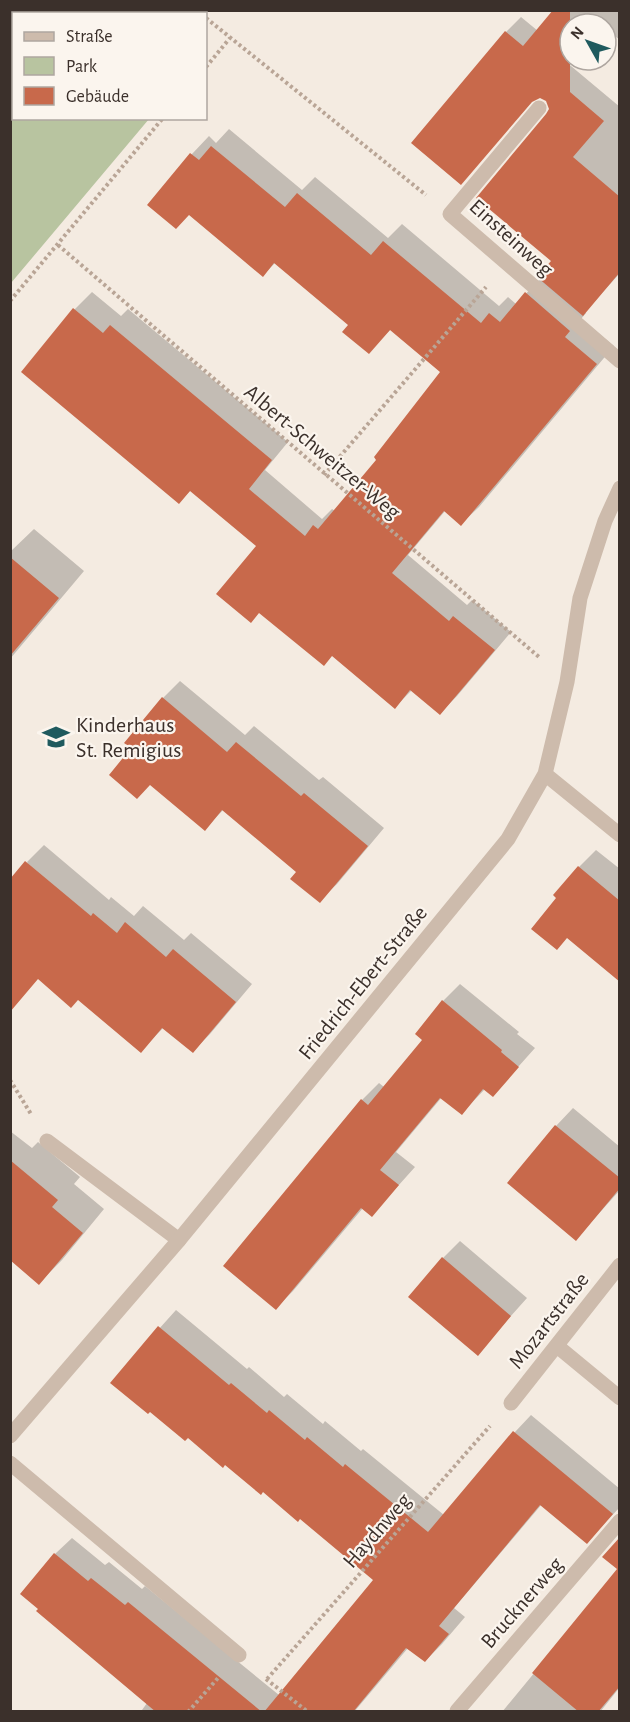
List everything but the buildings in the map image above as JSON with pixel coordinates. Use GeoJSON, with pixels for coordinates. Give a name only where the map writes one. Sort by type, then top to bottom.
{"type":"FeatureCollection","features":[{"type":"Feature","properties":{"kind":"street","name":"Einsteinweg"},"geometry":{"type":"LineString","coordinates":[[539,108],[450,214],[620,361]]}},
{"type":"Feature","properties":{"kind":"street","name":"Friedrich-Ebert-Straße"},"geometry":{"type":"LineString","coordinates":[[10,1436],[179,1240],[508,839],[545,774],[567,682],[580,598],[605,521],[620,488]]}},
{"type":"Feature","properties":{"kind":"street"},"geometry":{"type":"LineString","coordinates":[[545,774],[620,835]]}},
{"type":"Feature","properties":{"kind":"street"},"geometry":{"type":"LineString","coordinates":[[47,1141],[179,1240]]}},
{"type":"Feature","properties":{"kind":"street","name":"Mozartstraße"},"geometry":{"type":"LineString","coordinates":[[511,1403],[620,1265]]}},
{"type":"Feature","properties":{"kind":"street"},"geometry":{"type":"LineString","coordinates":[[557,1346],[620,1398]]}},
{"type":"Feature","properties":{"kind":"street"},"geometry":{"type":"LineString","coordinates":[[10,1463],[238,1655]]}},
{"type":"Feature","properties":{"kind":"street","name":"Brucknerweg"},"geometry":{"type":"LineString","coordinates":[[457,1711],[620,1521]]}},
{"type":"Feature","properties":{"kind":"path"},"geometry":{"type":"LineString","coordinates":[[207,19],[450,214]]}},
{"type":"Feature","properties":{"kind":"path"},"geometry":{"type":"LineString","coordinates":[[207,66],[230,38]]}},
{"type":"Feature","properties":{"kind":"path"},"geometry":{"type":"LineString","coordinates":[[10,301],[161,120]]}},
{"type":"Feature","properties":{"kind":"path","name":"Albert-Schweitzer-Weg"},"geometry":{"type":"LineString","coordinates":[[58,245],[324,475],[458,586],[567,682]]}},
{"type":"Feature","properties":{"kind":"path"},"geometry":{"type":"LineString","coordinates":[[324,475],[507,262]]}},
{"type":"Feature","properties":{"kind":"path"},"geometry":{"type":"LineString","coordinates":[[10,1080],[47,1141]]}},
{"type":"Feature","properties":{"kind":"path","name":"Haydnweg"},"geometry":{"type":"LineString","coordinates":[[308,1712],[267,1679],[511,1403]]}},
{"type":"Feature","properties":{"kind":"path"},"geometry":{"type":"LineString","coordinates":[[188,1712],[238,1655]]}},
{"type":"Feature","properties":{"kind":"green space"},"geometry":{"type":"Polygon","coordinates":[[[11,10],[170,10],[173,12],[12,12],[12,120],[148,120],[11,283],[11,10]]]}},
{"type":"Feature","properties":{"kind":"place","name":"Kinderhaus St. Remigius"},"geometry":{"type":"Point","coordinates":[56,737]}}]}
